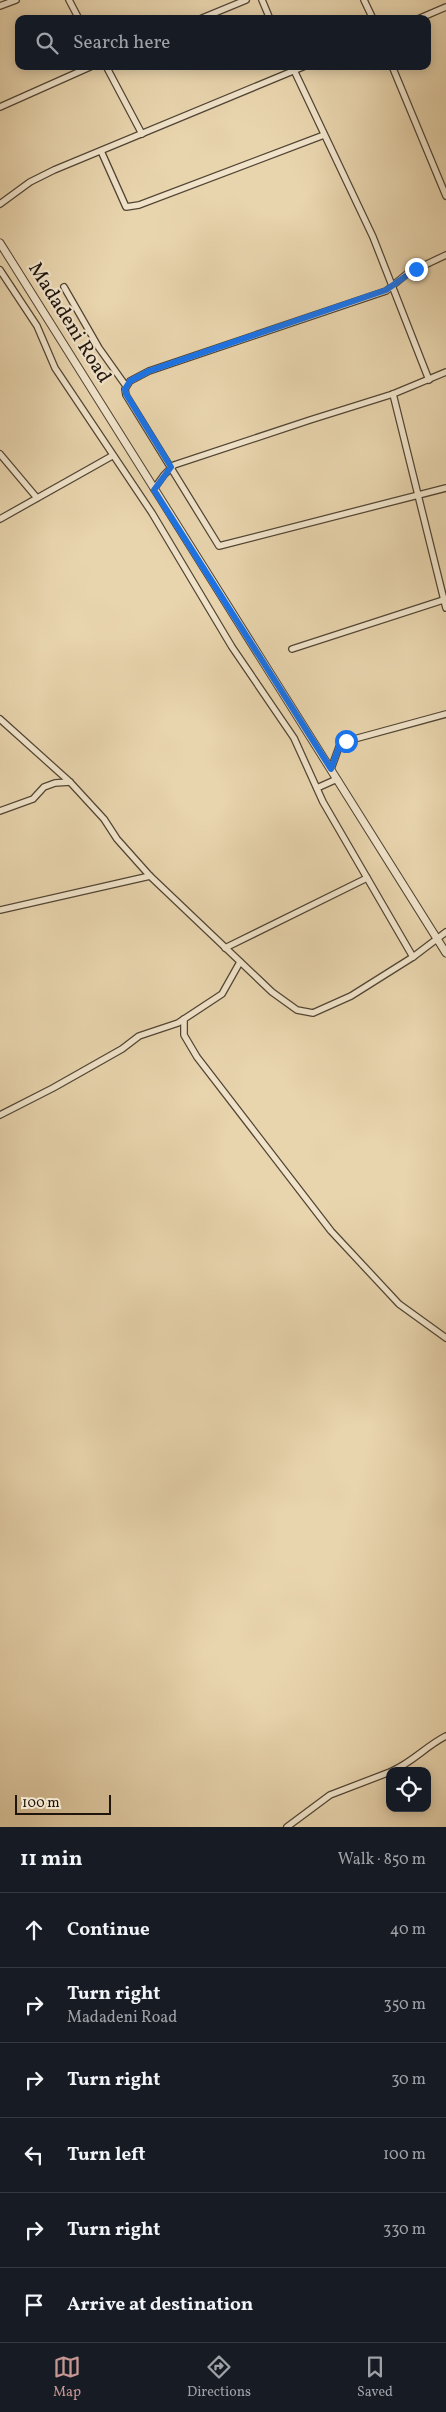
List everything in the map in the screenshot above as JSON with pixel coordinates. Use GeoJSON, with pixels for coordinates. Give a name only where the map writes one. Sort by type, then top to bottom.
{"type":"FeatureCollection","features":[{"type":"Feature","properties":{"kind":"street"},"geometry":{"type":"LineString","coordinates":[[0,6],[16,0]]}},
{"type":"Feature","properties":{"kind":"street"},"geometry":{"type":"LineString","coordinates":[[69,0],[78,15]]}},
{"type":"Feature","properties":{"kind":"street"},"geometry":{"type":"LineString","coordinates":[[210,15],[246,0]]}},
{"type":"Feature","properties":{"kind":"street"},"geometry":{"type":"LineString","coordinates":[[262,0],[268,15]]}},
{"type":"Feature","properties":{"kind":"street"},"geometry":{"type":"LineString","coordinates":[[364,0],[370,15]]}},
{"type":"Feature","properties":{"kind":"street"},"geometry":{"type":"LineString","coordinates":[[427,15],[446,7]]}},
{"type":"Feature","properties":{"kind":"street"},"geometry":{"type":"LineString","coordinates":[[0,107],[83,70]]}},
{"type":"Feature","properties":{"kind":"street"},"geometry":{"type":"LineString","coordinates":[[108,70],[142,134]]}},
{"type":"Feature","properties":{"kind":"street"},"geometry":{"type":"LineString","coordinates":[[0,204],[30,182],[291,70]]}},
{"type":"Feature","properties":{"kind":"street"},"geometry":{"type":"LineString","coordinates":[[293,70],[373,237],[429,380]]}},
{"type":"Feature","properties":{"kind":"street"},"geometry":{"type":"LineString","coordinates":[[394,70],[446,196]]}},
{"type":"Feature","properties":{"kind":"street"},"geometry":{"type":"LineString","coordinates":[[101,150],[126,207],[139,205],[324,135]]}},
{"type":"Feature","properties":{"kind":"street","name":"Madadeni Road"},"geometry":{"type":"LineString","coordinates":[[0,243],[446,953]]}},
{"type":"Feature","properties":{"kind":"street"},"geometry":{"type":"LineString","coordinates":[[126,386],[149,371],[290,324],[393,286],[408,273],[446,255]]}},
{"type":"Feature","properties":{"kind":"street"},"geometry":{"type":"LineString","coordinates":[[0,270],[38,326],[55,368],[78,400],[112,456],[157,522],[232,647],[294,738],[317,788],[366,878],[413,957]]}},
{"type":"Feature","properties":{"kind":"street"},"geometry":{"type":"LineString","coordinates":[[64,287],[99,348],[126,386],[126,394],[219,546],[446,488]]}},
{"type":"Feature","properties":{"kind":"street"},"geometry":{"type":"LineString","coordinates":[[154,490],[171,467],[394,394],[446,372]]}},
{"type":"Feature","properties":{"kind":"street"},"geometry":{"type":"LineString","coordinates":[[394,394],[446,608]]}},
{"type":"Feature","properties":{"kind":"street"},"geometry":{"type":"LineString","coordinates":[[0,454],[37,498]]}},
{"type":"Feature","properties":{"kind":"street"},"geometry":{"type":"LineString","coordinates":[[0,519],[112,456]]}},
{"type":"Feature","properties":{"kind":"street"},"geometry":{"type":"LineString","coordinates":[[292,649],[445,600]]}},
{"type":"Feature","properties":{"kind":"street"},"geometry":{"type":"LineString","coordinates":[[331,769],[339,747],[346,741],[446,714]]}},
{"type":"Feature","properties":{"kind":"street"},"geometry":{"type":"LineString","coordinates":[[0,719],[70,782],[104,819],[117,839],[150,876],[224,948],[288,1006],[297,1010],[313,1012],[351,996],[413,957],[446,932]]}},
{"type":"Feature","properties":{"kind":"street"},"geometry":{"type":"LineString","coordinates":[[317,788],[337,779]]}},
{"type":"Feature","properties":{"kind":"street"},"geometry":{"type":"LineString","coordinates":[[0,811],[33,799],[44,787],[56,783],[70,782]]}},
{"type":"Feature","properties":{"kind":"street"},"geometry":{"type":"LineString","coordinates":[[0,910],[150,876]]}},
{"type":"Feature","properties":{"kind":"street"},"geometry":{"type":"LineString","coordinates":[[224,948],[366,878]]}},
{"type":"Feature","properties":{"kind":"street"},"geometry":{"type":"LineString","coordinates":[[0,1115],[54,1088],[122,1049],[139,1036],[170,1027],[184,1019],[222,994],[240,962]]}},
{"type":"Feature","properties":{"kind":"street"},"geometry":{"type":"LineString","coordinates":[[184,1019],[184,1035],[197,1057],[313,1210],[399,1304],[446,1338]]}},
{"type":"Feature","properties":{"kind":"street"},"geometry":{"type":"LineString","coordinates":[[399,1767],[412,1761],[433,1743],[446,1736]]}},
{"type":"Feature","properties":{"kind":"street"},"geometry":{"type":"LineString","coordinates":[[286,1827],[325,1798],[386,1773]]}},
{"type":"Feature","properties":{"kind":"route"},"geometry":{"type":"LineString","coordinates":[[346,741],[339,747],[331,769],[154,490],[171,467],[126,394],[125,389],[130,381],[149,371],[386,290],[416,269]]}}]}
